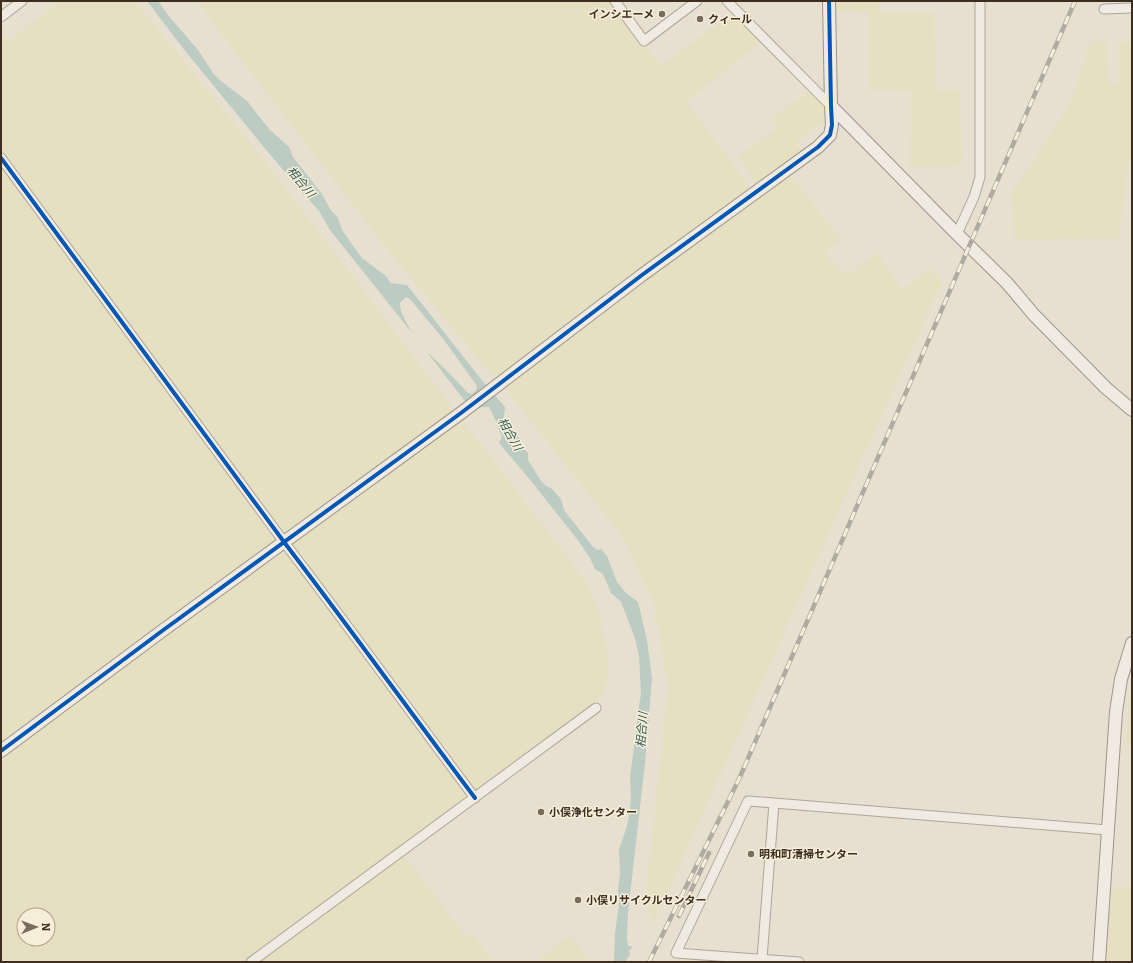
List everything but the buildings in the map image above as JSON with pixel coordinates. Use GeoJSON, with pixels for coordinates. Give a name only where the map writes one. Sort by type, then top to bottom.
{"type":"FeatureCollection","features":[{"type":"Feature","properties":{"kind":"street"},"geometry":{"type":"LineString","coordinates":[[1,17],[22,1]]}},
{"type":"Feature","properties":{"kind":"street"},"geometry":{"type":"LineString","coordinates":[[615,1],[644,41],[697,1]]}},
{"type":"Feature","properties":{"kind":"street"},"geometry":{"type":"LineString","coordinates":[[727,1],[1007,283],[1034,315],[1106,388],[1132,410]]}},
{"type":"Feature","properties":{"kind":"street"},"geometry":{"type":"LineString","coordinates":[[1,751],[461,413],[642,275],[818,147],[830,135],[832,125],[829,1]]}},
{"type":"Feature","properties":{"kind":"street"},"geometry":{"type":"LineString","coordinates":[[957,234],[974,197],[980,177],[980,1]]}},
{"type":"Feature","properties":{"kind":"street"},"geometry":{"type":"LineString","coordinates":[[1104,9],[1132,8]]}},
{"type":"Feature","properties":{"kind":"street"},"geometry":{"type":"LineString","coordinates":[[1,158],[475,798]]}},
{"type":"Feature","properties":{"kind":"street"},"geometry":{"type":"LineString","coordinates":[[1099,962],[1116,712],[1120,679],[1132,643]]}},
{"type":"Feature","properties":{"kind":"street"},"geometry":{"type":"LineString","coordinates":[[251,962],[596,708]]}},
{"type":"Feature","properties":{"kind":"street"},"geometry":{"type":"LineString","coordinates":[[799,962],[676,953],[748,801],[1108,830]]}},
{"type":"Feature","properties":{"kind":"street"},"geometry":{"type":"LineString","coordinates":[[762,959],[774,803]]}},
{"type":"Feature","properties":{"kind":"shaded area"},"geometry":{"type":"Polygon","coordinates":[[[61,1],[71,1],[74,5],[80,1],[135,1],[263,159],[587,583],[600,614],[607,652],[608,676],[604,695],[568,724],[398,847],[466,936],[472,932],[493,962],[1,962],[1,30],[9,40],[61,1]]]}},
{"type":"Feature","properties":{"kind":"shaded area"},"geometry":{"type":"Polygon","coordinates":[[[196,1],[610,1],[661,65],[732,14],[762,42],[687,101],[757,197],[790,175],[841,240],[825,253],[841,271],[849,274],[878,253],[902,289],[932,268],[942,282],[653,925],[646,898],[668,686],[654,604],[623,538],[510,395],[476,357],[381,242],[196,1]]]}},
{"type":"Feature","properties":{"kind":"shaded area"},"geometry":{"type":"Polygon","coordinates":[[[833,1],[880,1],[880,13],[934,13],[935,90],[960,90],[962,166],[910,167],[911,91],[869,90],[869,13],[833,12],[833,1]]]}},
{"type":"Feature","properties":{"kind":"shaded area"},"geometry":{"type":"Polygon","coordinates":[[[1091,41],[1107,42],[1108,84],[1119,82],[1119,42],[1132,42],[1132,160],[1128,161],[1119,238],[1014,240],[1011,192],[1047,141],[1070,102],[1091,41]]]}},
{"type":"Feature","properties":{"kind":"shaded area"},"geometry":{"type":"Polygon","coordinates":[[[812,89],[827,104],[827,119],[796,143],[803,153],[758,186],[737,157],[778,128],[771,119],[812,89]]]}},
{"type":"Feature","properties":{"kind":"shaded area"},"geometry":{"type":"Polygon","coordinates":[[[1132,680],[1132,745],[1125,745],[1130,687],[1132,680]]]}},
{"type":"Feature","properties":{"kind":"shaded area"},"geometry":{"type":"Polygon","coordinates":[[[1112,886],[1132,888],[1132,962],[1106,962],[1112,886]]]}},
{"type":"Feature","properties":{"kind":"shaded area"},"geometry":{"type":"Polygon","coordinates":[[[571,935],[589,962],[535,962],[571,935]]]}},
{"type":"Feature","properties":{"kind":"shaded area"},"geometry":{"type":"Polygon","coordinates":[[[678,957],[745,962],[675,962],[678,957]]]}},
{"type":"Feature","properties":{"kind":"water","name":"相合川"},"geometry":{"type":"Polygon","coordinates":[[[147,1],[158,1],[198,50],[213,73],[247,101],[269,129],[289,147],[293,157],[322,194],[330,209],[338,218],[342,230],[362,258],[386,276],[391,283],[407,285],[484,383],[505,407],[504,418],[521,441],[521,448],[528,453],[528,460],[539,478],[561,499],[564,510],[593,547],[598,550],[601,549],[607,556],[617,582],[626,593],[638,602],[647,640],[652,678],[645,763],[628,913],[627,938],[628,946],[632,946],[629,950],[630,955],[625,962],[614,962],[615,933],[619,903],[619,849],[627,826],[630,810],[630,776],[641,693],[639,656],[635,638],[621,602],[611,593],[603,574],[595,569],[590,558],[577,539],[499,443],[502,437],[489,407],[482,407],[474,410],[464,400],[427,352],[468,393],[472,394],[476,390],[477,386],[444,340],[410,299],[406,297],[400,303],[401,312],[412,333],[330,230],[319,211],[272,157],[182,47],[147,1]]]}},
{"type":"Feature","properties":{"kind":"railway"},"geometry":{"type":"LineString","coordinates":[[649,962],[740,777],[1075,1]]}},
{"type":"Feature","properties":{"kind":"railway"},"geometry":{"type":"LineString","coordinates":[[679,916],[709,853]]}},
{"type":"Feature","properties":{"kind":"cycle path"},"geometry":{"type":"LineString","coordinates":[[1,751],[162,631],[461,413],[642,275],[818,147],[830,135],[832,125],[829,1]]}},
{"type":"Feature","properties":{"kind":"cycle path"},"geometry":{"type":"LineString","coordinates":[[1,158],[475,798]]}},
{"type":"Feature","properties":{"kind":"place","name":"インシエーメ"},"geometry":{"type":"Point","coordinates":[662,14]}},
{"type":"Feature","properties":{"kind":"place","name":"クィール"},"geometry":{"type":"Point","coordinates":[700,19]}},
{"type":"Feature","properties":{"kind":"place","name":"小俣浄化センター"},"geometry":{"type":"Point","coordinates":[541,812]}},
{"type":"Feature","properties":{"kind":"place","name":"明和町清掃センター"},"geometry":{"type":"Point","coordinates":[751,854]}},
{"type":"Feature","properties":{"kind":"place","name":"小俣リサイクルセンター"},"geometry":{"type":"Point","coordinates":[578,900]}}]}
